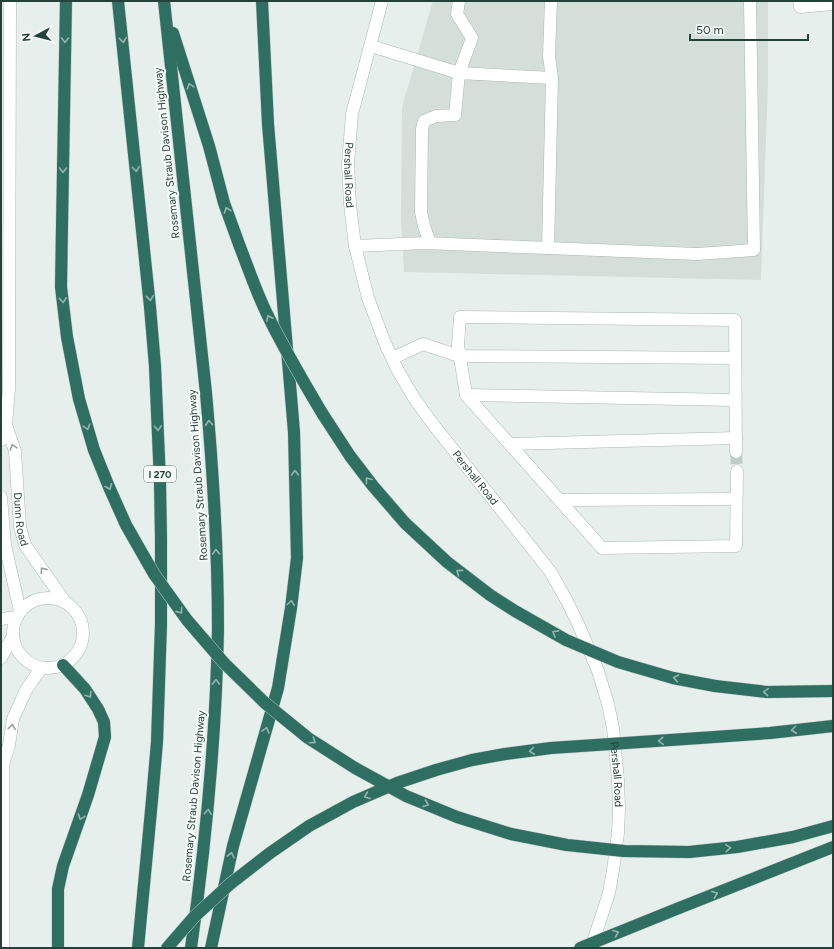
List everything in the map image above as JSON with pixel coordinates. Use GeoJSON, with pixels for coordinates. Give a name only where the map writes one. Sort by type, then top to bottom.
{"type":"FeatureCollection","features":[{"type":"Feature","properties":{"kind":"highway"},"geometry":{"type":"LineString","coordinates":[[66,1],[62,287],[67,338],[79,399],[94,450],[126,525],[154,574],[187,620],[224,663],[265,703],[308,738],[355,768],[406,796],[457,817],[511,834],[567,845],[603,849],[624,851],[689,852],[744,846],[793,837],[833,826]]}},
{"type":"Feature","properties":{"kind":"highway","name":"I 270"},"geometry":{"type":"LineString","coordinates":[[118,1],[152,329],[156,380],[160,482],[161,624],[157,742],[138,948]]}},
{"type":"Feature","properties":{"kind":"highway"},"geometry":{"type":"LineString","coordinates":[[211,948],[233,846],[278,688],[291,608],[297,558],[294,432],[268,124],[262,1]]}},
{"type":"Feature","properties":{"kind":"highway"},"geometry":{"type":"LineString","coordinates":[[165,5],[209,146],[224,203],[267,315],[294,366],[322,413],[373,486],[405,523],[447,562],[490,596],[515,612],[566,640],[618,662],[673,678],[714,686],[767,692],[833,691]]}},
{"type":"Feature","properties":{"kind":"highway","name":"Rosemary Straub Davison Highway"},"geometry":{"type":"LineString","coordinates":[[165,5],[207,408],[215,506],[217,562],[218,628],[212,765],[191,948]]}},
{"type":"Feature","properties":{"kind":"highway"},"geometry":{"type":"LineString","coordinates":[[58,948],[58,889],[63,866],[90,788],[105,737],[104,722],[98,709],[85,689],[63,666]]}},
{"type":"Feature","properties":{"kind":"highway"},"geometry":{"type":"LineString","coordinates":[[168,948],[194,917],[230,884],[270,853],[309,826],[353,802],[397,783],[472,760],[505,754],[551,748],[770,733],[833,726]]}},
{"type":"Feature","properties":{"kind":"highway"},"geometry":{"type":"LineString","coordinates":[[580,948],[833,847]]}},
{"type":"Feature","properties":{"kind":"street","name":"Pershall Road"},"geometry":{"type":"LineString","coordinates":[[382,1],[352,114],[348,164],[350,204],[355,246],[368,298],[385,343],[414,398],[432,423],[550,571],[580,626],[598,671],[608,704],[613,728],[619,809],[618,834],[609,893],[592,948]]}},
{"type":"Feature","properties":{"kind":"street"},"geometry":{"type":"LineString","coordinates":[[430,243],[421,212],[422,129],[424,121],[436,116],[455,115],[459,73],[472,38],[457,14],[459,1]]}},
{"type":"Feature","properties":{"kind":"street"},"geometry":{"type":"LineString","coordinates":[[548,248],[552,78],[549,56],[551,1]]}},
{"type":"Feature","properties":{"kind":"street"},"geometry":{"type":"LineString","coordinates":[[355,246],[430,243],[697,254],[754,250],[750,1]]}},
{"type":"Feature","properties":{"kind":"street"},"geometry":{"type":"LineString","coordinates":[[800,1],[800,7],[833,4]]}},
{"type":"Feature","properties":{"kind":"street","name":"Dunn Road"},"geometry":{"type":"LineString","coordinates":[[7,4],[5,47],[6,425],[15,451],[20,527],[25,545],[65,602]]}},
{"type":"Feature","properties":{"kind":"street"},"geometry":{"type":"LineString","coordinates":[[371,46],[459,73],[552,78]]}},
{"type":"Feature","properties":{"kind":"street"},"geometry":{"type":"LineString","coordinates":[[736,452],[735,320],[460,317],[458,344],[466,395],[602,548],[736,546],[736,471]]}},
{"type":"Feature","properties":{"kind":"street"},"geometry":{"type":"LineString","coordinates":[[393,358],[423,344],[459,356],[735,358]]}},
{"type":"Feature","properties":{"kind":"street"},"geometry":{"type":"LineString","coordinates":[[466,395],[736,400]]}},
{"type":"Feature","properties":{"kind":"street","name":"Dunn Road"},"geometry":{"type":"LineString","coordinates":[[1,440],[6,425]]}},
{"type":"Feature","properties":{"kind":"street"},"geometry":{"type":"LineString","coordinates":[[510,444],[736,438]]}},
{"type":"Feature","properties":{"kind":"street","name":"Dunn Road"},"geometry":{"type":"LineString","coordinates":[[1,497],[5,545],[18,614]]}},
{"type":"Feature","properties":{"kind":"street"},"geometry":{"type":"LineString","coordinates":[[560,500],[736,499]]}},
{"type":"Feature","properties":{"kind":"street"},"geometry":{"type":"LineString","coordinates":[[55,598],[65,602],[74,609],[80,618],[83,629],[83,640],[79,650],[72,659],[63,666],[49,669],[31,665],[17,650],[13,636],[13,628],[18,614],[26,605],[35,600],[55,598]]}},
{"type":"Feature","properties":{"kind":"street"},"geometry":{"type":"LineString","coordinates":[[1,619],[18,614]]}},
{"type":"Feature","properties":{"kind":"street"},"geometry":{"type":"LineString","coordinates":[[13,636],[2,654],[23,658]]}},
{"type":"Feature","properties":{"kind":"street"},"geometry":{"type":"LineString","coordinates":[[2,948],[2,763],[9,745],[12,719],[26,690],[41,668]]}},
{"type":"Feature","properties":{"kind":"shaded area"},"geometry":{"type":"Polygon","coordinates":[[[433,1],[768,1],[768,83],[761,280],[404,272],[401,219],[402,107],[433,1]]]}},
{"type":"Feature","properties":{"kind":"tunnel"},"geometry":{"type":"LineString","coordinates":[[736,452],[737,471]]}}]}
